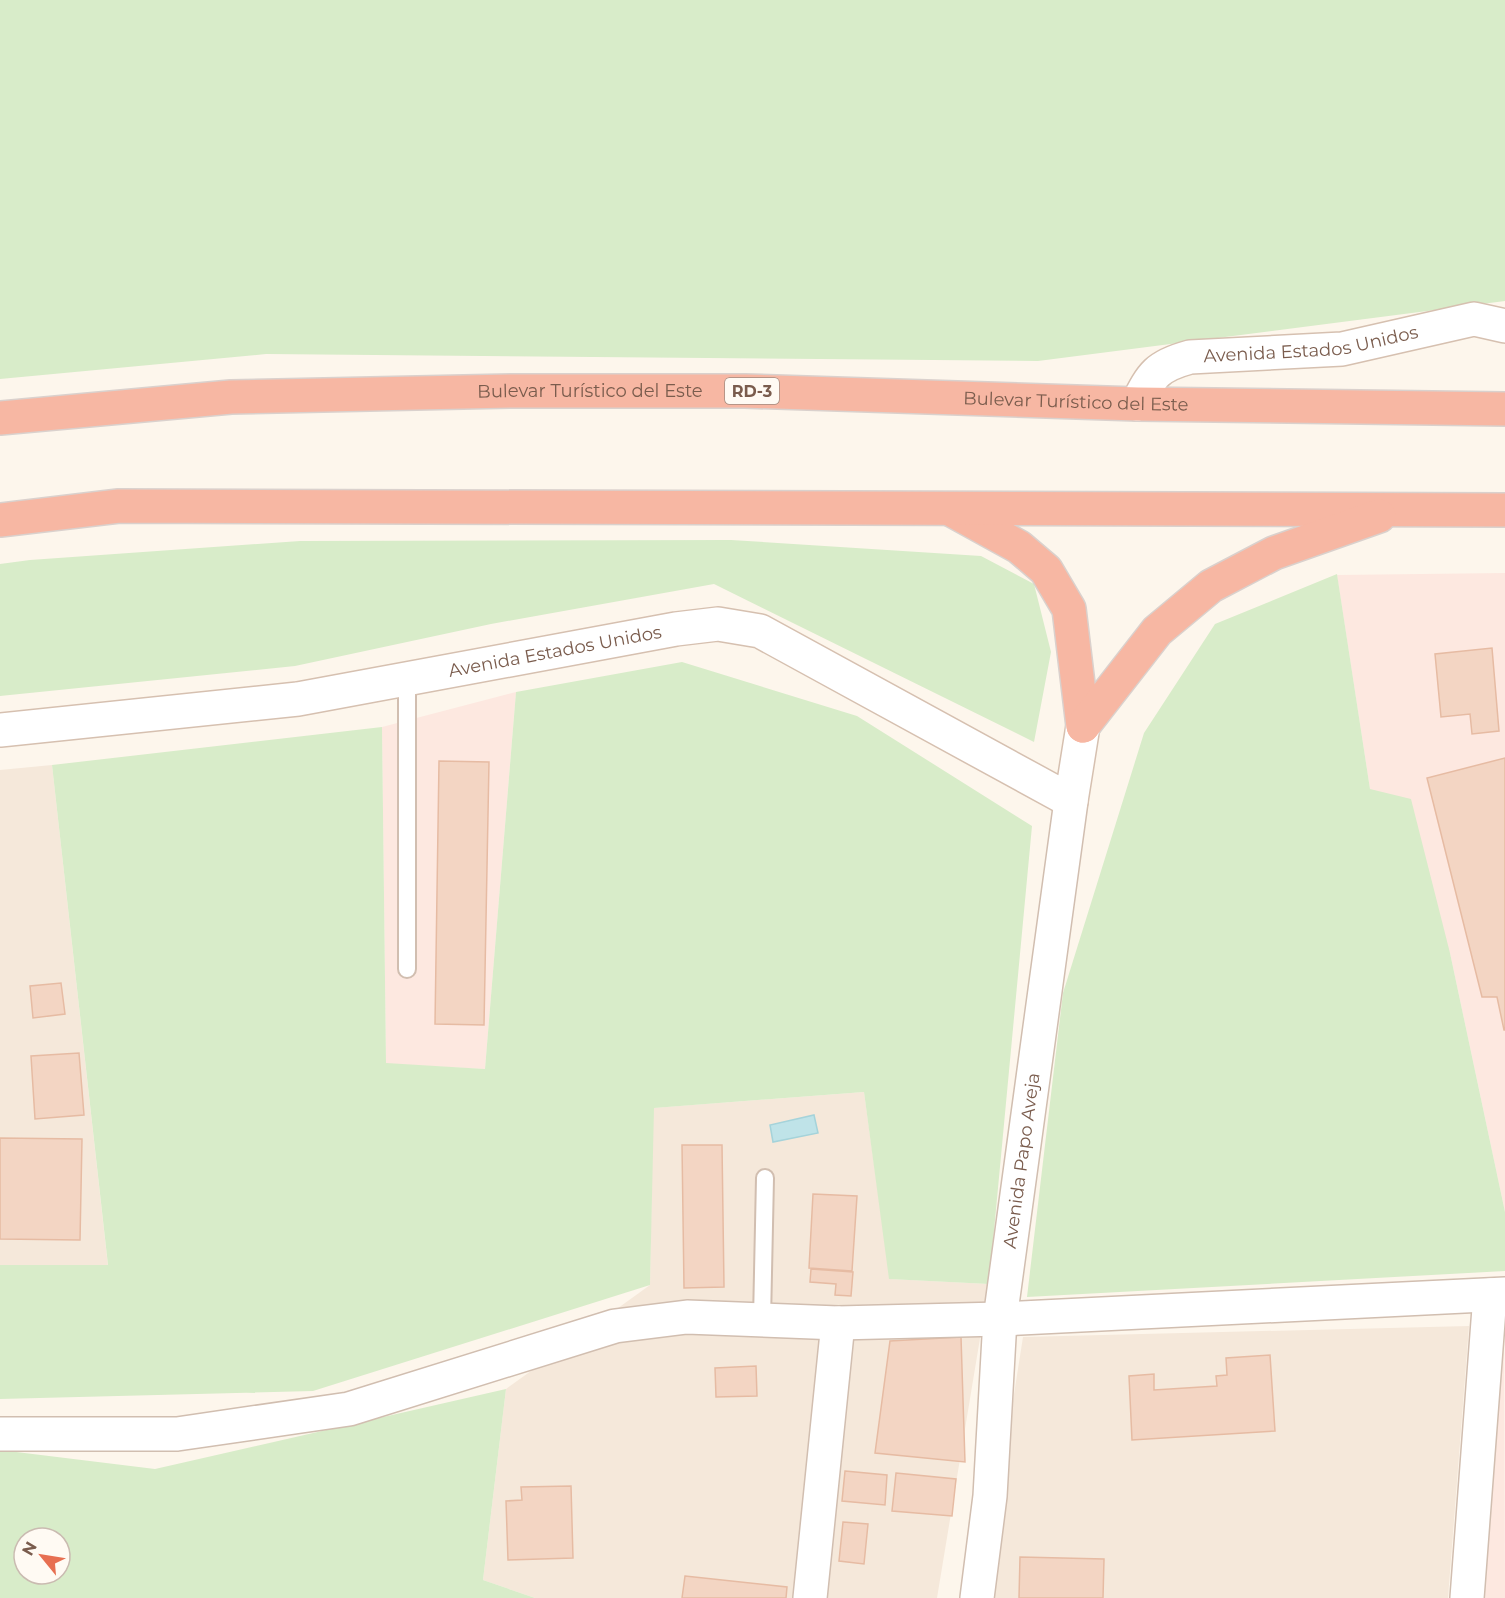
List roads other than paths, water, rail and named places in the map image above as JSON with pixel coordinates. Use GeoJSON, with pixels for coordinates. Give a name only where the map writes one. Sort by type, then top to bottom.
{"type":"FeatureCollection","features":[{"type":"Feature","properties":{"kind":"highway","name":"Bulevar Turístico del Este"},"geometry":{"type":"LineString","coordinates":[[0,418],[231,397],[513,391],[745,391],[1137,404],[1505,409]]}},
{"type":"Feature","properties":{"kind":"highway"},"geometry":{"type":"LineString","coordinates":[[0,520],[119,506],[1505,510]]}},
{"type":"Feature","properties":{"kind":"highway"},"geometry":{"type":"LineString","coordinates":[[948,508],[1019,547],[1046,570],[1069,609],[1083,726]]}},
{"type":"Feature","properties":{"kind":"highway"},"geometry":{"type":"LineString","coordinates":[[1083,726],[1156,631],[1211,586],[1274,553],[1401,508]]}},
{"type":"Feature","properties":{"kind":"street","name":"Avenida Estados Unidos"},"geometry":{"type":"LineString","coordinates":[[1137,404],[1148,381],[1167,363],[1190,357],[1342,349],[1474,319],[1505,326]]}},
{"type":"Feature","properties":{"kind":"street","name":"Avenida Estados Unidos"},"geometry":{"type":"LineString","coordinates":[[0,730],[297,699],[676,629],[718,624],[760,631],[1071,801]]}},
{"type":"Feature","properties":{"kind":"street","name":"Avenida Papo Aveja"},"geometry":{"type":"LineString","coordinates":[[977,1598],[990,1497],[1000,1319],[1083,726]]}},
{"type":"Feature","properties":{"kind":"street"},"geometry":{"type":"LineString","coordinates":[[0,1434],[177,1434],[349,1409],[615,1326],[687,1317],[838,1323],[1000,1319],[1498,1294],[1467,1598]]}},
{"type":"Feature","properties":{"kind":"street"},"geometry":{"type":"LineString","coordinates":[[810,1598],[838,1323]]}},
{"type":"Feature","properties":{"kind":"lane"},"geometry":{"type":"LineString","coordinates":[[407,679],[407,969]]}},
{"type":"Feature","properties":{"kind":"lane"},"geometry":{"type":"LineString","coordinates":[[762,1320],[765,1178]]}},
{"type":"Feature","properties":{"kind":"water"},"geometry":{"type":"Polygon","coordinates":[[[814,1115],[818,1133],[773,1142],[770,1125],[814,1115]]]}}]}
